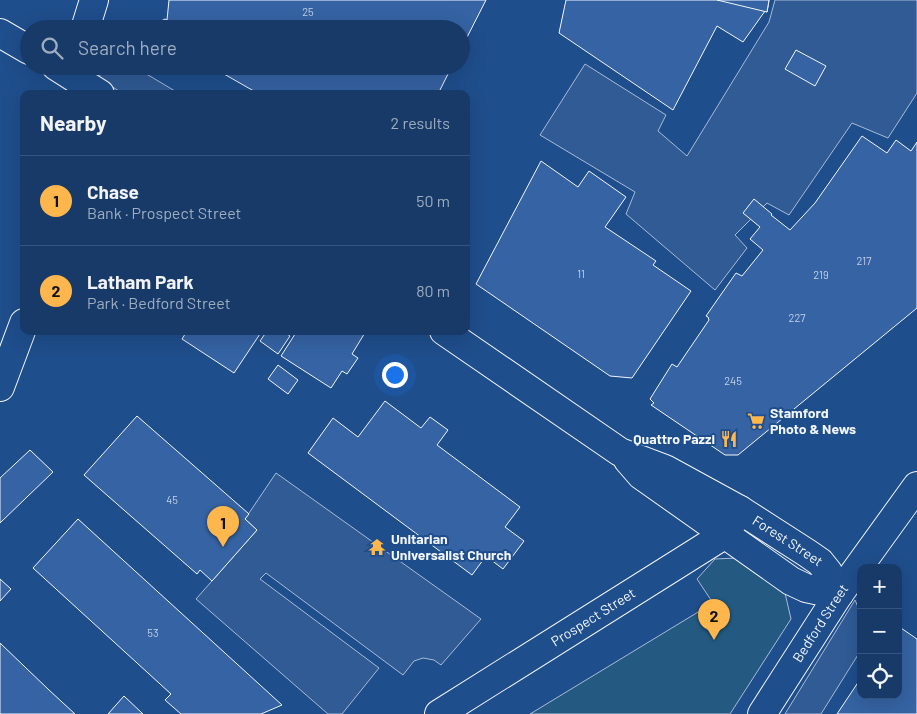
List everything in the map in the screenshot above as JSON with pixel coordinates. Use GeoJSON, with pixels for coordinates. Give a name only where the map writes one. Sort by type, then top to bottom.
{"type":"FeatureCollection","features":[{"type":"Feature","properties":{"kind":"street"},"geometry":{"type":"LineString","coordinates":[[88,20],[94,0]]}},
{"type":"Feature","properties":{"kind":"street"},"geometry":{"type":"LineString","coordinates":[[0,34],[20,45]]}},
{"type":"Feature","properties":{"kind":"street"},"geometry":{"type":"LineString","coordinates":[[70,75],[94,90]]}},
{"type":"Feature","properties":{"kind":"street"},"geometry":{"type":"LineString","coordinates":[[0,387],[20,334]]}},
{"type":"Feature","properties":{"kind":"street","name":"Forest Street"},"geometry":{"type":"LineString","coordinates":[[450,335],[620,452],[641,475],[791,581],[820,592],[839,594]]}},
{"type":"Feature","properties":{"kind":"street","name":"Forest Street"},"geometry":{"type":"LineString","coordinates":[[620,452],[665,469],[740,510],[782,536],[820,562],[828,572],[839,594]]}},
{"type":"Feature","properties":{"kind":"street","name":"Bedford Street"},"geometry":{"type":"LineString","coordinates":[[762,714],[839,594],[917,486]]}},
{"type":"Feature","properties":{"kind":"street","name":"Prospect Street"},"geometry":{"type":"LineString","coordinates":[[439,714],[724,535],[740,510]]}},
{"type":"Feature","properties":{"kind":"shaded area"},"geometry":{"type":"Polygon","coordinates":[[[775,0],[917,0],[917,93],[888,138],[852,123],[789,215],[767,203],[735,235],[747,248],[715,290],[626,214],[635,192],[540,135],[585,64],[666,115],[658,131],[687,156],[769,22],[775,0]]]}},
{"type":"Feature","properties":{"kind":"shaded area"},"geometry":{"type":"Polygon","coordinates":[[[100,75],[148,75],[173,90],[118,90],[98,78],[100,75]]]}},
{"type":"Feature","properties":{"kind":"shaded area"},"geometry":{"type":"Polygon","coordinates":[[[276,473],[481,619],[441,665],[434,660],[423,658],[414,661],[403,675],[266,573],[260,579],[379,668],[342,714],[328,714],[196,599],[257,530],[245,519],[276,473]]]}},
{"type":"Feature","properties":{"kind":"shaded area"},"geometry":{"type":"Polygon","coordinates":[[[737,558],[785,593],[791,619],[730,714],[530,714],[713,603],[697,579],[715,559],[737,558]]]}},
{"type":"Feature","properties":{"kind":"shaded area"},"geometry":{"type":"Polygon","coordinates":[[[855,600],[857,605],[857,656],[821,714],[785,714],[855,600]]]}},
{"type":"Feature","properties":{"kind":"building"},"geometry":{"type":"Polygon","coordinates":[[[169,0],[486,0],[470,31],[470,20],[167,20],[169,0]]]}},
{"type":"Feature","properties":{"kind":"building"},"geometry":{"type":"Polygon","coordinates":[[[566,0],[769,0],[767,12],[765,11],[743,42],[717,26],[673,110],[559,33],[566,0]]]}},
{"type":"Feature","properties":{"kind":"building"},"geometry":{"type":"Polygon","coordinates":[[[717,0],[769,0],[767,12],[717,0]]]}},
{"type":"Feature","properties":{"kind":"building"},"geometry":{"type":"Polygon","coordinates":[[[796,50],[826,66],[815,86],[785,69],[796,50]]]}},
{"type":"Feature","properties":{"kind":"building"},"geometry":{"type":"Polygon","coordinates":[[[226,75],[448,75],[440,90],[252,90],[226,75]]]}},
{"type":"Feature","properties":{"kind":"building"},"geometry":{"type":"Polygon","coordinates":[[[862,136],[887,153],[896,140],[911,151],[917,142],[917,308],[738,455],[725,455],[651,405],[654,403],[650,399],[672,364],[677,367],[709,320],[706,316],[736,273],[742,276],[763,250],[750,239],[760,227],[743,213],[754,199],[790,230],[815,203],[862,136]]]}},
{"type":"Feature","properties":{"kind":"building"},"geometry":{"type":"Polygon","coordinates":[[[541,161],[578,187],[589,171],[626,197],[605,227],[656,261],[653,265],[691,291],[632,378],[610,376],[476,284],[541,161]]]}},
{"type":"Feature","properties":{"kind":"building"},"geometry":{"type":"Polygon","coordinates":[[[184,335],[259,335],[234,373],[182,339],[184,335]]]}},
{"type":"Feature","properties":{"kind":"building"},"geometry":{"type":"Polygon","coordinates":[[[264,335],[290,336],[278,354],[260,341],[264,335]]]}},
{"type":"Feature","properties":{"kind":"building"},"geometry":{"type":"Polygon","coordinates":[[[294,335],[364,335],[352,354],[358,358],[347,374],[342,371],[331,388],[281,356],[294,335]]]}},
{"type":"Feature","properties":{"kind":"building"},"geometry":{"type":"Polygon","coordinates":[[[278,365],[298,380],[288,394],[268,379],[278,365]]]}},
{"type":"Feature","properties":{"kind":"building"},"geometry":{"type":"Polygon","coordinates":[[[385,401],[421,428],[430,417],[448,430],[437,445],[520,507],[505,527],[524,541],[503,569],[486,556],[472,575],[308,453],[333,418],[358,437],[385,401]]]}},
{"type":"Feature","properties":{"kind":"building"},"geometry":{"type":"Polygon","coordinates":[[[137,416],[249,514],[245,519],[257,530],[212,581],[200,570],[197,574],[84,475],[137,416]]]}},
{"type":"Feature","properties":{"kind":"building"},"geometry":{"type":"Polygon","coordinates":[[[30,450],[53,472],[0,523],[0,478],[30,450]]]}},
{"type":"Feature","properties":{"kind":"building"},"geometry":{"type":"Polygon","coordinates":[[[78,519],[282,705],[261,714],[181,714],[165,700],[171,694],[33,568],[78,519]]]}},
{"type":"Feature","properties":{"kind":"building"},"geometry":{"type":"Polygon","coordinates":[[[0,579],[11,589],[0,601],[0,579]]]}},
{"type":"Feature","properties":{"kind":"building"},"geometry":{"type":"Polygon","coordinates":[[[902,629],[917,639],[917,714],[837,714],[857,684],[857,699],[902,699],[902,629]]]}},
{"type":"Feature","properties":{"kind":"building"},"geometry":{"type":"Polygon","coordinates":[[[0,643],[49,690],[75,714],[0,714],[0,643]]]}},
{"type":"Feature","properties":{"kind":"building"},"geometry":{"type":"Polygon","coordinates":[[[124,696],[143,714],[108,714],[124,696]]]}},
{"type":"Feature","properties":{"kind":"place","name":"Stamford Photo & News"},"geometry":{"type":"Point","coordinates":[756,421]}},
{"type":"Feature","properties":{"kind":"place","name":"Quattro Pazzi"},"geometry":{"type":"Point","coordinates":[729,439]}},
{"type":"Feature","properties":{"kind":"place","name":"Chase"},"geometry":{"type":"Point","coordinates":[223,547]}},
{"type":"Feature","properties":{"kind":"place","name":"Unitarian Universalist Church"},"geometry":{"type":"Point","coordinates":[377,547]}},
{"type":"Feature","properties":{"kind":"place","name":"Latham Park"},"geometry":{"type":"Point","coordinates":[714,640]}}]}
